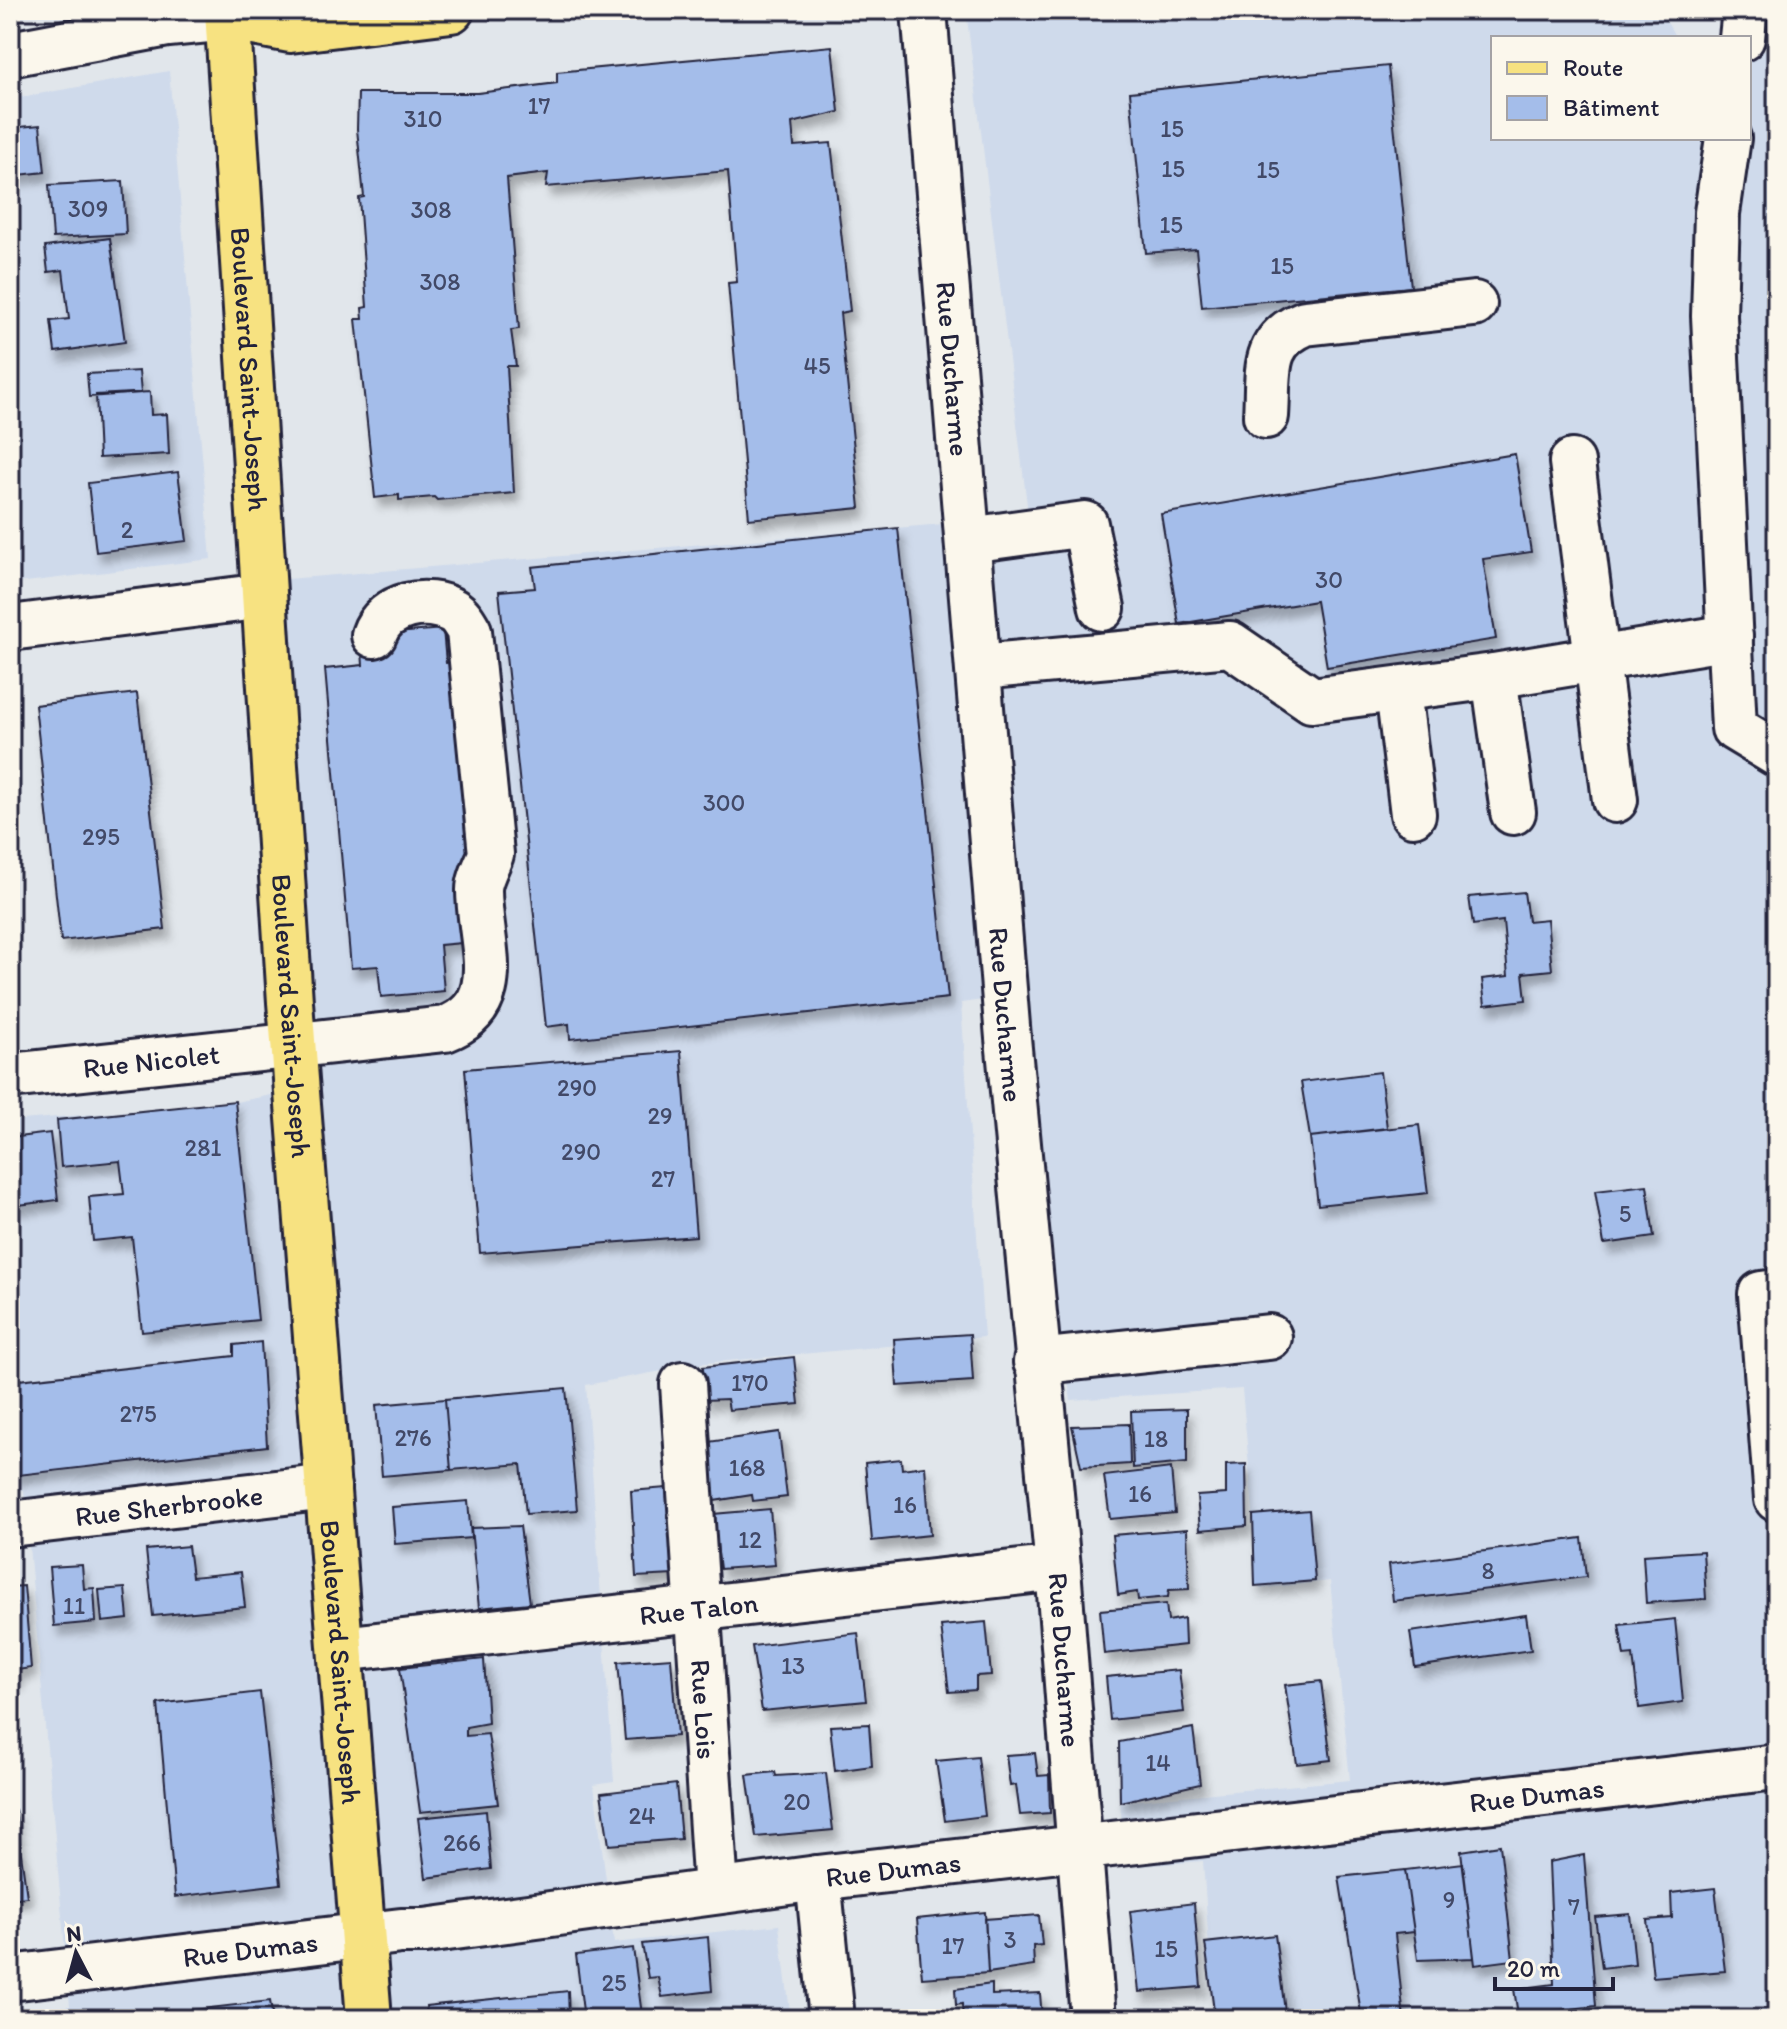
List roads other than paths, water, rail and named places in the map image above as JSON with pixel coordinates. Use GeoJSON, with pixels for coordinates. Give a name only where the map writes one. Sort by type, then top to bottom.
{"type":"FeatureCollection","features":[{"type":"Feature","properties":{"kind":"main road"},"geometry":{"type":"LineString","coordinates":[[234,13],[290,30],[451,10]]}},
{"type":"Feature","properties":{"kind":"main road","name":"Boulevard Saint-Joseph"},"geometry":{"type":"LineString","coordinates":[[234,13],[264,596],[293,1043],[369,2019]]}},
{"type":"Feature","properties":{"kind":"street","name":"Rue Ducharme"},"geometry":{"type":"LineString","coordinates":[[924,10],[1036,1362],[1058,1568],[1082,1849],[1093,2019]]}},
{"type":"Feature","properties":{"kind":"street"},"geometry":{"type":"LineString","coordinates":[[10,54],[234,13]]}},
{"type":"Feature","properties":{"kind":"street"},"geometry":{"type":"LineString","coordinates":[[1728,140],[1717,213],[1714,316],[1734,728],[1777,754]]}},
{"type":"Feature","properties":{"kind":"street"},"geometry":{"type":"LineString","coordinates":[[1266,416],[1270,351],[1285,331],[1305,323],[1474,304]]}},
{"type":"Feature","properties":{"kind":"street"},"geometry":{"type":"LineString","coordinates":[[1572,462],[1615,800]]}},
{"type":"Feature","properties":{"kind":"street"},"geometry":{"type":"LineString","coordinates":[[969,540],[1085,524],[1102,608]]}},
{"type":"Feature","properties":{"kind":"street"},"geometry":{"type":"LineString","coordinates":[[10,628],[264,596]]}},
{"type":"Feature","properties":{"kind":"street","name":"Rue Nicolet"},"geometry":{"type":"LineString","coordinates":[[10,1076],[293,1043],[445,1029],[465,1021],[477,1011],[484,994],[479,887],[491,854],[469,631],[456,612],[433,604],[420,604],[407,605],[387,616],[374,635]]}},
{"type":"Feature","properties":{"kind":"street"},"geometry":{"type":"LineString","coordinates":[[979,667],[1230,644],[1312,700],[1494,676],[1730,637]]}},
{"type":"Feature","properties":{"kind":"street"},"geometry":{"type":"LineString","coordinates":[[1494,676],[1513,812]]}},
{"type":"Feature","properties":{"kind":"street"},"geometry":{"type":"LineString","coordinates":[[1398,690],[1413,814]]}},
{"type":"Feature","properties":{"kind":"street"},"geometry":{"type":"LineString","coordinates":[[1769,1293],[1777,1499]]}},
{"type":"Feature","properties":{"kind":"street"},"geometry":{"type":"LineString","coordinates":[[1036,1362],[1269,1337]]}},
{"type":"Feature","properties":{"kind":"street","name":"Rue Lois"},"geometry":{"type":"LineString","coordinates":[[683,1384],[716,1891]]}},
{"type":"Feature","properties":{"kind":"street","name":"Rue Sherbrooke"},"geometry":{"type":"LineString","coordinates":[[10,1524],[328,1487]]}},
{"type":"Feature","properties":{"kind":"street","name":"Rue Talon"},"geometry":{"type":"LineString","coordinates":[[341,1649],[1058,1568]]}},
{"type":"Feature","properties":{"kind":"street","name":"Rue Dumas"},"geometry":{"type":"LineString","coordinates":[[10,1978],[362,1937],[818,1878],[1777,1767]]}},
{"type":"Feature","properties":{"kind":"street"},"geometry":{"type":"LineString","coordinates":[[818,1878],[832,2019]]}}]}
